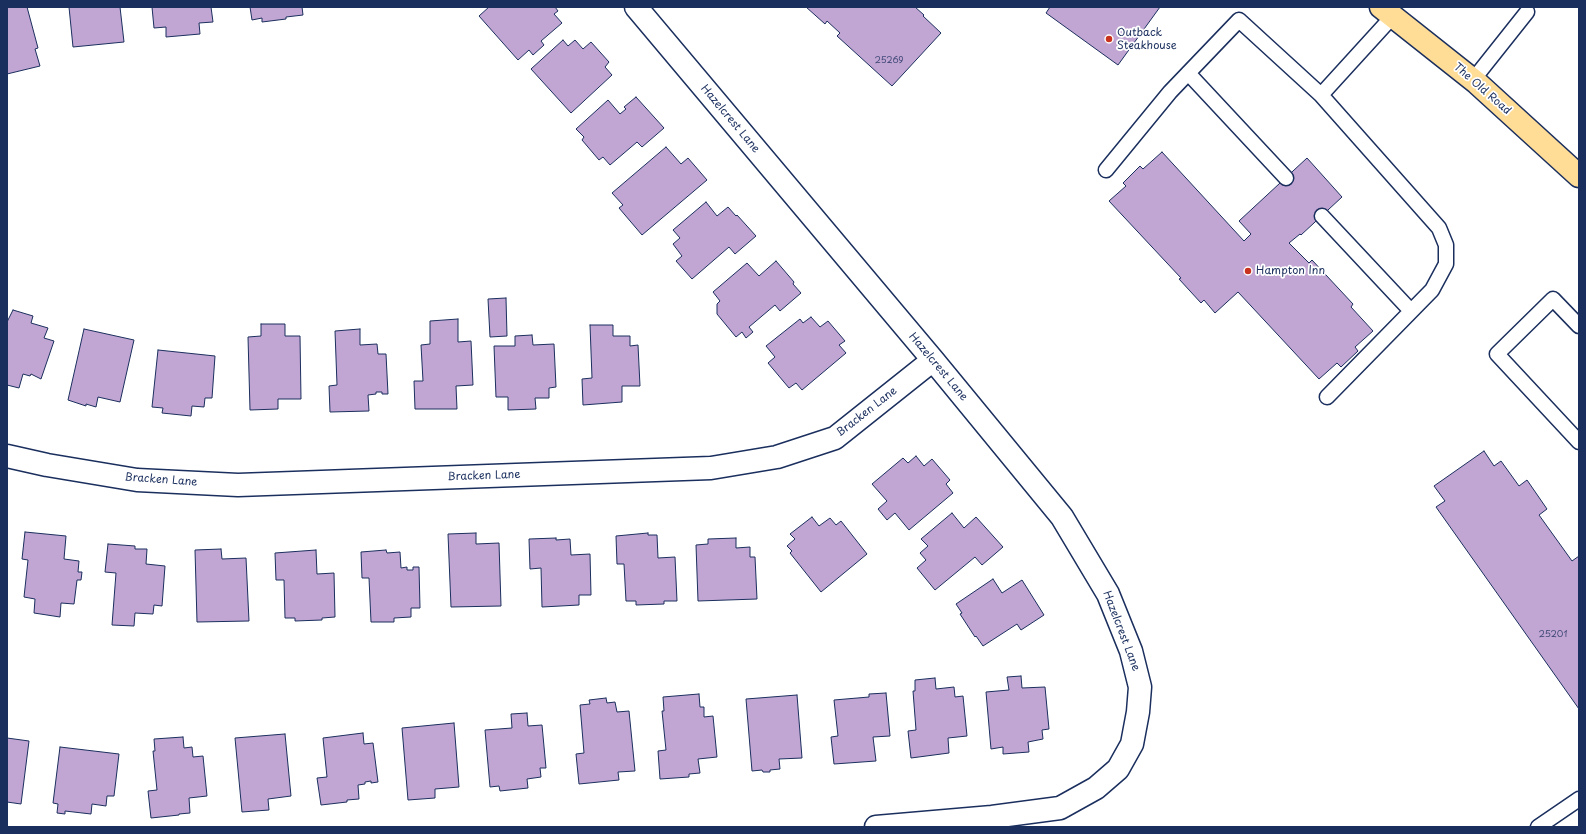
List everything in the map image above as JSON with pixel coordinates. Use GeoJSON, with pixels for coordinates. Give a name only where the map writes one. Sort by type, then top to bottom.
{"type":"FeatureCollection","features":[{"type":"Feature","properties":{"kind":"main road","name":"The Old Road"},"geometry":{"type":"LineString","coordinates":[[1387,12],[1473,80],[1579,176]]}},
{"type":"Feature","properties":{"kind":"street","name":"Hazelcrest Lane"},"geometry":{"type":"LineString","coordinates":[[636,7],[933,360],[1062,517],[1108,594],[1130,651],[1140,687],[1138,712],[1132,744],[1118,769],[1096,788],[1060,808],[992,818],[876,827]]}},
{"type":"Feature","properties":{"kind":"street","name":"Bracken Lane"},"geometry":{"type":"LineString","coordinates":[[7,456],[47,465],[137,480],[238,485],[711,468],[777,457],[835,438],[933,360]]}},
{"type":"Feature","properties":{"kind":"lane"},"geometry":{"type":"LineString","coordinates":[[1321,95],[1387,12]]}},
{"type":"Feature","properties":{"kind":"lane"},"geometry":{"type":"LineString","coordinates":[[1473,80],[1527,12]]}},
{"type":"Feature","properties":{"kind":"lane"},"geometry":{"type":"LineString","coordinates":[[1106,170],[1170,92],[1239,20],[1321,95],[1440,228],[1446,245],[1446,264],[1432,290],[1326,397]]}},
{"type":"Feature","properties":{"kind":"lane"},"geometry":{"type":"LineString","coordinates":[[1188,73],[1286,178]]}},
{"type":"Feature","properties":{"kind":"lane"},"geometry":{"type":"LineString","coordinates":[[1322,216],[1411,311]]}},
{"type":"Feature","properties":{"kind":"lane"},"geometry":{"type":"LineString","coordinates":[[1579,326],[1554,299],[1497,354],[1579,442]]}},
{"type":"Feature","properties":{"kind":"lane"},"geometry":{"type":"LineString","coordinates":[[1538,827],[1579,799]]}},
{"type":"Feature","properties":{"kind":"building"},"geometry":{"type":"Polygon","coordinates":[[[7,7],[27,7],[38,48],[35,49],[40,66],[7,74],[7,7]]]}},
{"type":"Feature","properties":{"kind":"building"},"geometry":{"type":"Polygon","coordinates":[[[69,7],[120,7],[124,42],[73,47],[69,7]]]}},
{"type":"Feature","properties":{"kind":"building"},"geometry":{"type":"Polygon","coordinates":[[[152,7],[211,7],[213,22],[199,23],[200,34],[166,37],[166,27],[154,28],[152,7]]]}},
{"type":"Feature","properties":{"kind":"building"},"geometry":{"type":"Polygon","coordinates":[[[250,7],[302,7],[303,15],[262,22],[262,18],[252,20],[250,7]]]}},
{"type":"Feature","properties":{"kind":"building"},"geometry":{"type":"Polygon","coordinates":[[[489,7],[555,7],[558,11],[554,14],[562,23],[541,41],[544,45],[533,55],[529,50],[518,60],[479,16],[489,7]]]}},
{"type":"Feature","properties":{"kind":"building"},"geometry":{"type":"Polygon","coordinates":[[[806,7],[915,7],[941,33],[892,86],[837,36],[840,33],[827,21],[825,24],[806,7]]]}},
{"type":"Feature","properties":{"kind":"building","name":"Outback Steakhouse"},"geometry":{"type":"Polygon","coordinates":[[[1050,7],[1160,7],[1118,65],[1046,13],[1050,7]]]}},
{"type":"Feature","properties":{"kind":"building"},"geometry":{"type":"Polygon","coordinates":[[[563,40],[568,46],[575,40],[583,49],[591,42],[609,62],[605,67],[612,75],[571,113],[531,69],[563,40]]]}},
{"type":"Feature","properties":{"kind":"building"},"geometry":{"type":"Polygon","coordinates":[[[636,97],[664,128],[642,147],[637,142],[610,165],[603,157],[599,160],[582,140],[584,137],[576,129],[608,100],[620,114],[626,109],[624,107],[636,97]]]}},
{"type":"Feature","properties":{"kind":"building"},"geometry":{"type":"Polygon","coordinates":[[[666,147],[681,164],[688,158],[707,180],[642,235],[619,208],[623,205],[612,193],[666,147]]]}},
{"type":"Feature","properties":{"kind":"building","name":"Hampton Inn"},"geometry":{"type":"Polygon","coordinates":[[[1162,152],[1244,241],[1251,234],[1239,221],[1307,158],[1342,197],[1301,235],[1300,234],[1289,243],[1309,263],[1312,260],[1353,304],[1351,307],[1373,331],[1355,347],[1358,351],[1341,367],[1337,363],[1319,379],[1238,292],[1215,313],[1204,300],[1201,303],[1179,279],[1181,278],[1109,201],[1126,186],[1123,183],[1140,166],[1143,169],[1162,152]]]}},
{"type":"Feature","properties":{"kind":"building"},"geometry":{"type":"Polygon","coordinates":[[[706,202],[717,216],[728,207],[756,236],[735,254],[729,247],[692,279],[676,261],[682,256],[673,244],[680,238],[673,230],[706,202]]]}},
{"type":"Feature","properties":{"kind":"building"},"geometry":{"type":"Polygon","coordinates":[[[776,261],[794,282],[793,284],[801,293],[780,311],[775,305],[749,327],[753,332],[746,338],[742,332],[736,337],[717,314],[717,304],[720,301],[713,292],[747,263],[759,276],[776,261]]]}},
{"type":"Feature","properties":{"kind":"building"},"geometry":{"type":"Polygon","coordinates":[[[506,298],[507,336],[490,337],[488,299],[506,298]]]}},
{"type":"Feature","properties":{"kind":"building"},"geometry":{"type":"Polygon","coordinates":[[[13,310],[33,316],[31,323],[48,328],[44,338],[54,341],[41,379],[31,374],[30,376],[23,374],[19,388],[7,385],[7,322],[13,310]]]}},
{"type":"Feature","properties":{"kind":"building"},"geometry":{"type":"Polygon","coordinates":[[[811,317],[820,327],[828,321],[845,341],[839,345],[846,353],[802,390],[796,383],[789,388],[768,363],[775,357],[766,346],[800,319],[803,323],[811,317]]]}},
{"type":"Feature","properties":{"kind":"building"},"geometry":{"type":"Polygon","coordinates":[[[458,319],[458,342],[471,341],[473,385],[456,386],[457,409],[415,409],[414,381],[423,381],[421,345],[430,344],[430,321],[458,319]]]}},
{"type":"Feature","properties":{"kind":"building"},"geometry":{"type":"Polygon","coordinates":[[[261,324],[285,324],[285,336],[300,336],[301,399],[278,399],[278,409],[250,410],[248,337],[261,336],[261,324]]]}},
{"type":"Feature","properties":{"kind":"building"},"geometry":{"type":"Polygon","coordinates":[[[590,325],[613,325],[613,336],[630,336],[630,346],[638,345],[640,386],[622,386],[622,402],[583,405],[582,379],[592,378],[590,325]]]}},
{"type":"Feature","properties":{"kind":"building"},"geometry":{"type":"Polygon","coordinates":[[[84,329],[134,340],[120,402],[98,397],[96,407],[86,404],[86,406],[68,400],[84,329]]]}},
{"type":"Feature","properties":{"kind":"building"},"geometry":{"type":"Polygon","coordinates":[[[360,329],[360,345],[377,344],[378,354],[386,354],[388,394],[376,392],[376,394],[368,395],[369,411],[330,412],[329,386],[337,385],[335,331],[360,329]]]}},
{"type":"Feature","properties":{"kind":"building"},"geometry":{"type":"Polygon","coordinates":[[[532,335],[533,345],[554,344],[556,387],[549,388],[549,398],[535,398],[536,409],[508,410],[508,397],[496,397],[494,346],[515,346],[515,336],[532,335]]]}},
{"type":"Feature","properties":{"kind":"building"},"geometry":{"type":"Polygon","coordinates":[[[158,350],[215,356],[212,398],[205,398],[204,407],[192,406],[191,416],[162,413],[163,408],[152,407],[158,350]]]}},
{"type":"Feature","properties":{"kind":"building"},"geometry":{"type":"Polygon","coordinates":[[[1484,451],[1494,466],[1501,461],[1519,486],[1527,480],[1547,509],[1539,515],[1572,561],[1579,556],[1579,709],[1436,507],[1445,501],[1434,486],[1484,451]]]}},
{"type":"Feature","properties":{"kind":"building"},"geometry":{"type":"Polygon","coordinates":[[[916,456],[924,466],[932,459],[950,480],[946,484],[953,493],[909,530],[895,513],[887,520],[878,509],[887,501],[872,484],[903,458],[908,463],[916,456]]]}},
{"type":"Feature","properties":{"kind":"building"},"geometry":{"type":"Polygon","coordinates":[[[952,513],[964,528],[976,517],[1003,547],[982,565],[975,557],[935,590],[917,568],[926,560],[920,553],[928,546],[921,539],[952,513]]]}},
{"type":"Feature","properties":{"kind":"building"},"geometry":{"type":"Polygon","coordinates":[[[812,517],[819,526],[830,518],[836,525],[841,521],[867,554],[821,592],[790,553],[792,551],[787,546],[795,539],[790,534],[812,517]]]}},
{"type":"Feature","properties":{"kind":"building"},"geometry":{"type":"Polygon","coordinates":[[[25,532],[66,536],[64,559],[79,561],[78,572],[82,572],[81,580],[77,580],[74,604],[61,603],[60,617],[34,613],[35,599],[24,597],[28,560],[22,559],[25,532]]]}},
{"type":"Feature","properties":{"kind":"building"},"geometry":{"type":"Polygon","coordinates":[[[476,533],[476,544],[499,543],[501,606],[451,607],[448,534],[476,533]]]}},
{"type":"Feature","properties":{"kind":"building"},"geometry":{"type":"Polygon","coordinates":[[[648,533],[648,535],[657,535],[658,558],[675,557],[677,601],[664,601],[664,604],[636,605],[636,601],[626,601],[624,564],[617,564],[616,536],[648,533]]]}},
{"type":"Feature","properties":{"kind":"building"},"geometry":{"type":"Polygon","coordinates":[[[556,538],[556,540],[570,539],[571,555],[590,554],[591,595],[579,595],[579,605],[542,607],[541,568],[530,569],[529,539],[556,538]]]}},
{"type":"Feature","properties":{"kind":"building"},"geometry":{"type":"Polygon","coordinates":[[[736,538],[736,548],[750,547],[750,557],[755,557],[757,599],[698,601],[696,545],[708,544],[708,539],[736,538]]]}},
{"type":"Feature","properties":{"kind":"building"},"geometry":{"type":"Polygon","coordinates":[[[108,544],[135,546],[135,549],[147,549],[146,564],[165,566],[162,606],[154,605],[153,614],[135,613],[134,626],[112,625],[116,573],[105,572],[108,544]]]}},
{"type":"Feature","properties":{"kind":"building"},"geometry":{"type":"Polygon","coordinates":[[[221,549],[222,559],[246,558],[249,621],[197,622],[195,550],[221,549]]]}},
{"type":"Feature","properties":{"kind":"building"},"geometry":{"type":"Polygon","coordinates":[[[316,550],[317,574],[334,573],[335,617],[322,618],[322,620],[295,621],[295,618],[285,618],[284,580],[276,580],[275,553],[316,550]]]}},
{"type":"Feature","properties":{"kind":"building"},"geometry":{"type":"Polygon","coordinates":[[[386,550],[387,553],[400,552],[401,568],[407,567],[407,570],[413,570],[413,567],[419,567],[420,608],[411,608],[411,617],[394,618],[394,622],[371,622],[369,578],[362,578],[361,552],[386,550]]]}},
{"type":"Feature","properties":{"kind":"building"},"geometry":{"type":"Polygon","coordinates":[[[993,579],[1002,593],[1022,580],[1044,615],[1021,630],[1017,624],[983,646],[976,636],[975,637],[960,614],[962,613],[956,604],[993,579]]]}},
{"type":"Feature","properties":{"kind":"building"},"geometry":{"type":"Polygon","coordinates":[[[1021,676],[1022,688],[1045,687],[1049,729],[1042,730],[1043,739],[1028,742],[1029,752],[1003,754],[1003,747],[991,749],[986,692],[1009,690],[1007,677],[1021,676]]]}},
{"type":"Feature","properties":{"kind":"building"},"geometry":{"type":"Polygon","coordinates":[[[935,678],[936,689],[954,687],[955,697],[963,696],[967,736],[948,738],[949,753],[911,758],[908,731],[916,730],[913,691],[915,691],[915,680],[935,678]]]}},
{"type":"Feature","properties":{"kind":"building"},"geometry":{"type":"Polygon","coordinates":[[[886,693],[890,736],[873,737],[876,761],[834,764],[831,737],[838,736],[834,700],[869,697],[869,694],[886,693]]]}},
{"type":"Feature","properties":{"kind":"building"},"geometry":{"type":"Polygon","coordinates":[[[699,694],[700,707],[704,707],[704,717],[713,716],[717,757],[698,759],[700,773],[689,774],[689,777],[660,779],[658,751],[666,750],[662,711],[664,711],[663,697],[699,694]]]}},
{"type":"Feature","properties":{"kind":"building"},"geometry":{"type":"Polygon","coordinates":[[[797,695],[802,758],[779,759],[780,769],[770,770],[770,772],[763,772],[762,770],[752,771],[746,699],[797,695]]]}},
{"type":"Feature","properties":{"kind":"building"},"geometry":{"type":"Polygon","coordinates":[[[606,698],[607,703],[615,702],[617,712],[629,711],[635,771],[618,772],[619,780],[579,784],[576,754],[584,753],[580,705],[590,704],[589,700],[606,698]]]}},
{"type":"Feature","properties":{"kind":"building"},"geometry":{"type":"Polygon","coordinates":[[[527,713],[528,726],[542,725],[546,768],[540,768],[541,777],[527,779],[528,788],[500,791],[499,786],[490,787],[485,730],[512,728],[511,714],[527,713]]]}},
{"type":"Feature","properties":{"kind":"building"},"geometry":{"type":"Polygon","coordinates":[[[454,723],[459,787],[435,789],[435,798],[408,800],[402,728],[454,723]]]}},
{"type":"Feature","properties":{"kind":"building"},"geometry":{"type":"Polygon","coordinates":[[[363,733],[364,744],[373,743],[378,782],[371,783],[371,781],[358,785],[359,799],[321,805],[317,778],[327,777],[323,738],[363,733]]]}},
{"type":"Feature","properties":{"kind":"building"},"geometry":{"type":"Polygon","coordinates":[[[285,734],[291,796],[268,799],[269,810],[242,812],[235,738],[285,734]]]}},
{"type":"Feature","properties":{"kind":"building"},"geometry":{"type":"Polygon","coordinates":[[[183,737],[184,748],[192,747],[193,757],[203,756],[207,796],[189,798],[190,813],[151,818],[148,791],[157,790],[153,751],[155,751],[154,739],[183,737]]]}},
{"type":"Feature","properties":{"kind":"building"},"geometry":{"type":"Polygon","coordinates":[[[7,738],[29,741],[21,804],[7,802],[7,738]]]}},
{"type":"Feature","properties":{"kind":"building"},"geometry":{"type":"Polygon","coordinates":[[[60,747],[119,754],[114,796],[107,796],[106,806],[92,804],[91,814],[65,811],[65,814],[57,813],[58,804],[53,803],[60,747]]]}},
{"type":"Feature","properties":{"kind":"place","name":"Outback Steakhouse"},"geometry":{"type":"Point","coordinates":[1109,39]}},
{"type":"Feature","properties":{"kind":"place","name":"Hampton Inn"},"geometry":{"type":"Point","coordinates":[1248,271]}}]}
